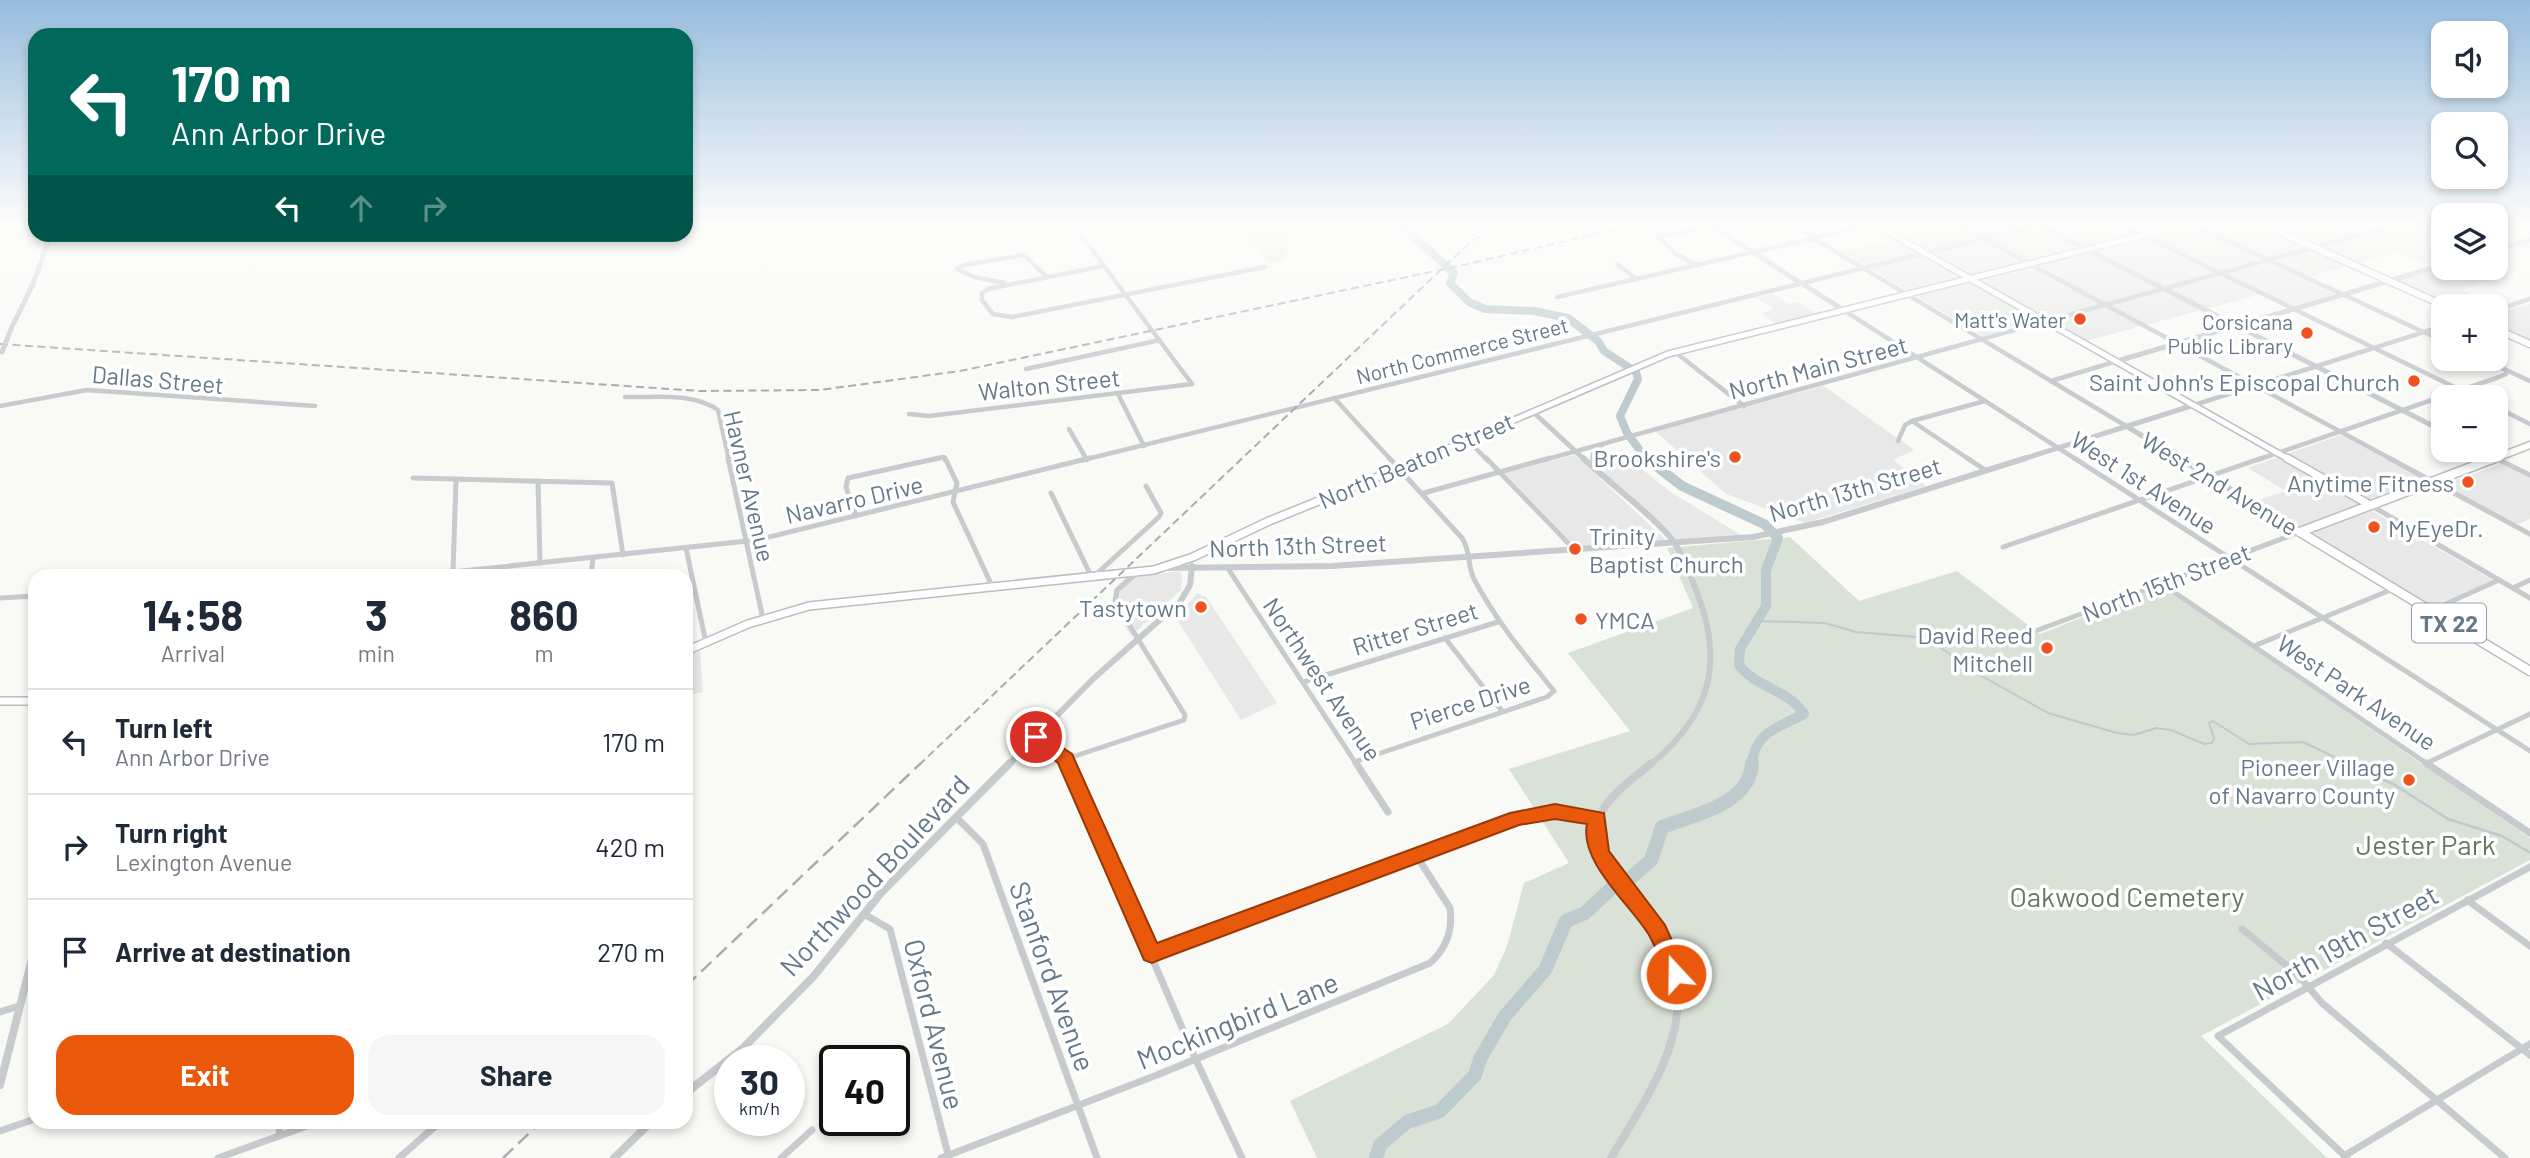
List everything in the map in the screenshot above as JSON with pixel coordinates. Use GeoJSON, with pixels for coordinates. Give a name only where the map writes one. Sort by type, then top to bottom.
{"type":"FeatureCollection","features":[{"type":"Feature","properties":{"kind":"main road"},"geometry":{"type":"LineString","coordinates":[[1966,277],[2370,505]]}},
{"type":"Feature","properties":{"kind":"main road","name":"North Beaton Street"},"geometry":{"type":"LineString","coordinates":[[693,648],[763,619],[819,605],[1092,578],[1160,568],[1193,557],[1269,521],[1401,468],[1649,361],[1675,352],[1983,277]]}},
{"type":"Feature","properties":{"kind":"main road"},"geometry":{"type":"LineString","coordinates":[[2380,277],[2431,300]]}},
{"type":"Feature","properties":{"kind":"main road"},"geometry":{"type":"LineString","coordinates":[[2508,334],[2530,344]]}},
{"type":"Feature","properties":{"kind":"main road","name":"North 15th Street"},"geometry":{"type":"LineString","coordinates":[[2508,453],[2530,445]]}},
{"type":"Feature","properties":{"kind":"main road","name":"North 15th Street"},"geometry":{"type":"LineString","coordinates":[[2300,532],[2486,462]]}},
{"type":"Feature","properties":{"kind":"main road","name":"West 2nd Avenue"},"geometry":{"type":"LineString","coordinates":[[2300,532],[2530,671]]}},
{"type":"Feature","properties":{"kind":"main road"},"geometry":{"type":"LineString","coordinates":[[0,701],[28,701]]}},
{"type":"Feature","properties":{"kind":"street"},"geometry":{"type":"LineString","coordinates":[[1,355],[36,277]]}},
{"type":"Feature","properties":{"kind":"street"},"geometry":{"type":"LineString","coordinates":[[974,277],[1011,284]]}},
{"type":"Feature","properties":{"kind":"street"},"geometry":{"type":"LineString","coordinates":[[1047,277],[982,293],[986,306],[997,316],[1012,317],[1216,277]]}},
{"type":"Feature","properties":{"kind":"street"},"geometry":{"type":"LineString","coordinates":[[1026,369],[1160,340],[1113,277]]}},
{"type":"Feature","properties":{"kind":"street"},"geometry":{"type":"LineString","coordinates":[[1557,297],[1644,277]]}},
{"type":"Feature","properties":{"kind":"street"},"geometry":{"type":"LineString","coordinates":[[1792,277],[1845,311]]}},
{"type":"Feature","properties":{"kind":"street","name":"North Commerce Street"},"geometry":{"type":"LineString","coordinates":[[1293,410],[1580,336],[1826,277]]}},
{"type":"Feature","properties":{"kind":"street","name":"West 2nd Avenue"},"geometry":{"type":"LineString","coordinates":[[1879,277],[2300,532]]}},
{"type":"Feature","properties":{"kind":"street"},"geometry":{"type":"LineString","coordinates":[[2053,277],[2530,534]]}},
{"type":"Feature","properties":{"kind":"street"},"geometry":{"type":"LineString","coordinates":[[2140,277],[2431,425]]}},
{"type":"Feature","properties":{"kind":"street","name":"North Main Street"},"geometry":{"type":"LineString","coordinates":[[1424,493],[2209,277]]}},
{"type":"Feature","properties":{"kind":"street"},"geometry":{"type":"LineString","coordinates":[[2227,277],[2451,385]]}},
{"type":"Feature","properties":{"kind":"street"},"geometry":{"type":"LineString","coordinates":[[2304,277],[2431,336]]}},
{"type":"Feature","properties":{"kind":"street"},"geometry":{"type":"LineString","coordinates":[[2051,381],[2398,277]]}},
{"type":"Feature","properties":{"kind":"street"},"geometry":{"type":"LineString","coordinates":[[2508,306],[2530,299]]}},
{"type":"Feature","properties":{"kind":"street","name":"West 1st Avenue"},"geometry":{"type":"LineString","coordinates":[[1845,311],[2530,751]]}},
{"type":"Feature","properties":{"kind":"street"},"geometry":{"type":"LineString","coordinates":[[2373,348],[2431,330]]}},
{"type":"Feature","properties":{"kind":"street","name":"Walton Street"},"geometry":{"type":"LineString","coordinates":[[909,414],[929,416],[1192,384],[1160,340]]}},
{"type":"Feature","properties":{"kind":"street","name":"North 13th Street"},"geometry":{"type":"LineString","coordinates":[[1160,568],[1332,566],[1753,537],[1791,529],[2058,448],[2373,348]]}},
{"type":"Feature","properties":{"kind":"street"},"geometry":{"type":"LineString","coordinates":[[1675,352],[1744,406]]}},
{"type":"Feature","properties":{"kind":"street"},"geometry":{"type":"LineString","coordinates":[[2476,385],[2500,377],[2506,374],[2506,371]]}},
{"type":"Feature","properties":{"kind":"street"},"geometry":{"type":"LineString","coordinates":[[2508,371],[2530,381]]}},
{"type":"Feature","properties":{"kind":"street","name":"Dallas Street"},"geometry":{"type":"LineString","coordinates":[[0,406],[88,390],[253,404],[315,406]]}},
{"type":"Feature","properties":{"kind":"street"},"geometry":{"type":"LineString","coordinates":[[1118,394],[1144,446]]}},
{"type":"Feature","properties":{"kind":"street"},"geometry":{"type":"LineString","coordinates":[[625,397],[712,404]]}},
{"type":"Feature","properties":{"kind":"street"},"geometry":{"type":"LineString","coordinates":[[1335,399],[1424,493],[1462,538],[1471,574],[1498,622]]}},
{"type":"Feature","properties":{"kind":"street"},"geometry":{"type":"LineString","coordinates":[[2003,547],[2431,400]]}},
{"type":"Feature","properties":{"kind":"street"},"geometry":{"type":"LineString","coordinates":[[1898,441],[1905,425],[1912,421],[1985,401]]}},
{"type":"Feature","properties":{"kind":"street","name":"Havner Avenue"},"geometry":{"type":"LineString","coordinates":[[712,404],[718,410],[763,619]]}},
{"type":"Feature","properties":{"kind":"street","name":"Navarro Drive"},"geometry":{"type":"LineString","coordinates":[[482,569],[746,542],[1293,410]]}},
{"type":"Feature","properties":{"kind":"street"},"geometry":{"type":"LineString","coordinates":[[1532,411],[1675,544],[1710,632],[1713,650],[1708,683],[1693,713],[1671,746],[1610,800],[1598,818],[1595,833],[1597,848],[1665,945],[1676,974],[1680,1003],[1669,1052],[1611,1158]]}},
{"type":"Feature","properties":{"kind":"street"},"geometry":{"type":"LineString","coordinates":[[2508,413],[2530,424]]}},
{"type":"Feature","properties":{"kind":"street"},"geometry":{"type":"LineString","coordinates":[[1912,421],[1985,470]]}},
{"type":"Feature","properties":{"kind":"street"},"geometry":{"type":"LineString","coordinates":[[1069,429],[1087,460]]}},
{"type":"Feature","properties":{"kind":"street"},"geometry":{"type":"LineString","coordinates":[[1467,439],[1574,549]]}},
{"type":"Feature","properties":{"kind":"street"},"geometry":{"type":"LineString","coordinates":[[1594,469],[1593,454],[1602,445]]}},
{"type":"Feature","properties":{"kind":"street"},"geometry":{"type":"LineString","coordinates":[[856,516],[846,483],[848,478],[944,457],[957,483],[953,502],[993,588]]}},
{"type":"Feature","properties":{"kind":"street"},"geometry":{"type":"LineString","coordinates":[[2504,462],[2530,475]]}},
{"type":"Feature","properties":{"kind":"street"},"geometry":{"type":"LineString","coordinates":[[413,478],[612,483],[623,555]]}},
{"type":"Feature","properties":{"kind":"street"},"geometry":{"type":"LineString","coordinates":[[453,569],[456,480]]}},
{"type":"Feature","properties":{"kind":"street"},"geometry":{"type":"LineString","coordinates":[[538,481],[540,563]]}},
{"type":"Feature","properties":{"kind":"street"},"geometry":{"type":"LineString","coordinates":[[1051,493],[1092,578],[1159,517],[1161,513],[1146,486]]}},
{"type":"Feature","properties":{"kind":"street"},"geometry":{"type":"LineString","coordinates":[[2370,505],[2530,598]]}},
{"type":"Feature","properties":{"kind":"street","name":"North 15th Street"},"geometry":{"type":"LineString","coordinates":[[2038,630],[2300,532]]}},
{"type":"Feature","properties":{"kind":"street"},"geometry":{"type":"LineString","coordinates":[[686,548],[690,569]]}},
{"type":"Feature","properties":{"kind":"street","name":"Northwood Boulevard"},"geometry":{"type":"LineString","coordinates":[[693,1088],[742,1049],[835,953],[864,913],[956,817],[1137,638],[1180,602],[1190,585],[1193,557]]}},
{"type":"Feature","properties":{"kind":"street"},"geometry":{"type":"LineString","coordinates":[[592,569],[593,558]]}},
{"type":"Feature","properties":{"kind":"street","name":"Northwest Avenue"},"geometry":{"type":"LineString","coordinates":[[1227,567],[1357,761],[1388,812]]}},
{"type":"Feature","properties":{"kind":"street"},"geometry":{"type":"LineString","coordinates":[[1066,758],[1184,720],[1185,715],[1115,602],[1114,596],[1138,572]]}},
{"type":"Feature","properties":{"kind":"street"},"geometry":{"type":"LineString","coordinates":[[2430,611],[2499,580]]}},
{"type":"Feature","properties":{"kind":"street"},"geometry":{"type":"LineString","coordinates":[[2513,588],[2530,580]]}},
{"type":"Feature","properties":{"kind":"street"},"geometry":{"type":"LineString","coordinates":[[693,581],[706,643]]}},
{"type":"Feature","properties":{"kind":"street","name":"West Park Avenue"},"geometry":{"type":"LineString","coordinates":[[2162,584],[2530,833]]}},
{"type":"Feature","properties":{"kind":"street"},"geometry":{"type":"LineString","coordinates":[[2254,646],[2393,589]]}},
{"type":"Feature","properties":{"kind":"street"},"geometry":{"type":"LineString","coordinates":[[0,598],[28,596]]}},
{"type":"Feature","properties":{"kind":"street","name":"Ritter Street"},"geometry":{"type":"LineString","coordinates":[[1303,682],[1498,622]]}},
{"type":"Feature","properties":{"kind":"street","name":"Pierce Drive"},"geometry":{"type":"LineString","coordinates":[[1357,761],[1547,697],[1554,691],[1498,622]]}},
{"type":"Feature","properties":{"kind":"street"},"geometry":{"type":"LineString","coordinates":[[1445,639],[1502,711]]}},
{"type":"Feature","properties":{"kind":"street"},"geometry":{"type":"LineString","coordinates":[[2427,763],[2530,715]]}},
{"type":"Feature","properties":{"kind":"street"},"geometry":{"type":"LineString","coordinates":[[1036,737],[1066,758],[1196,1059],[1242,1158]]}},
{"type":"Feature","properties":{"kind":"street"},"geometry":{"type":"LineString","coordinates":[[1152,954],[1517,818],[1543,812],[1598,818]]}},
{"type":"Feature","properties":{"kind":"street","name":"Stanford Avenue"},"geometry":{"type":"LineString","coordinates":[[956,817],[984,844],[1097,1158]]}},
{"type":"Feature","properties":{"kind":"street","name":"Mockingbird Lane"},"geometry":{"type":"LineString","coordinates":[[946,1157],[1196,1059],[1436,959],[1448,938],[1452,916],[1450,908],[1416,855]]}},
{"type":"Feature","properties":{"kind":"street","name":"North 19th Street"},"geometry":{"type":"LineString","coordinates":[[2346,1157],[2218,1035],[2530,867]]}},
{"type":"Feature","properties":{"kind":"street"},"geometry":{"type":"LineString","coordinates":[[2467,900],[2530,946]]}},
{"type":"Feature","properties":{"kind":"street","name":"Oxford Avenue"},"geometry":{"type":"LineString","coordinates":[[864,913],[890,929],[946,1157]]}},
{"type":"Feature","properties":{"kind":"street"},"geometry":{"type":"LineString","coordinates":[[2242,929],[2308,986],[2322,1003],[2505,1158]]}},
{"type":"Feature","properties":{"kind":"street"},"geometry":{"type":"LineString","coordinates":[[2386,943],[2526,1046],[2530,1055]]}},
{"type":"Feature","properties":{"kind":"street"},"geometry":{"type":"LineString","coordinates":[[0,1085],[28,973]]}},
{"type":"Feature","properties":{"kind":"street"},"geometry":{"type":"LineString","coordinates":[[0,1012],[19,1006]]}},
{"type":"Feature","properties":{"kind":"street"},"geometry":{"type":"LineString","coordinates":[[2346,1157],[2526,1046]]}},
{"type":"Feature","properties":{"kind":"street"},"geometry":{"type":"LineString","coordinates":[[0,1131],[28,1121]]}},
{"type":"Feature","properties":{"kind":"street"},"geometry":{"type":"LineString","coordinates":[[279,1136],[280,1129]]}},
{"type":"Feature","properties":{"kind":"street"},"geometry":{"type":"LineString","coordinates":[[218,1158],[298,1129]]}},
{"type":"Feature","properties":{"kind":"street"},"geometry":{"type":"LineString","coordinates":[[399,1158],[432,1129]]}},
{"type":"Feature","properties":{"kind":"street"},"geometry":{"type":"LineString","coordinates":[[614,1158],[644,1129]]}},
{"type":"Feature","properties":{"kind":"street"},"geometry":{"type":"LineString","coordinates":[[781,1158],[812,1130]]}},
{"type":"Feature","properties":{"kind":"shaded area"},"geometry":{"type":"Polygon","coordinates":[[[1885,277],[2308,277],[2304,278],[2334,294],[2292,306],[2265,293],[2086,341],[2044,317],[1983,336],[1885,277]]]}},
{"type":"Feature","properties":{"kind":"shaded area"},"geometry":{"type":"Polygon","coordinates":[[[2408,277],[2431,277],[2431,280],[2490,280],[2461,290],[2469,294],[2431,294],[2431,298],[2393,281],[2408,277]]]}},
{"type":"Feature","properties":{"kind":"shaded area"},"geometry":{"type":"Polygon","coordinates":[[[1773,294],[1788,304],[1799,302],[1816,314],[1776,324],[1762,313],[1774,309],[1757,298],[1773,294]]]}},
{"type":"Feature","properties":{"kind":"shaded area"},"geometry":{"type":"Polygon","coordinates":[[[2530,304],[2530,342],[2508,332],[2508,310],[2530,304]]]}},
{"type":"Feature","properties":{"kind":"shaded area"},"geometry":{"type":"Polygon","coordinates":[[[1824,386],[1914,450],[1893,460],[1926,486],[1805,523],[1726,494],[1655,431],[1824,386]]]}},
{"type":"Feature","properties":{"kind":"shaded area"},"geometry":{"type":"Polygon","coordinates":[[[2341,435],[2425,479],[2364,501],[2284,455],[2341,435]]]}},
{"type":"Feature","properties":{"kind":"shaded area"},"geometry":{"type":"Polygon","coordinates":[[[1575,455],[1668,542],[1575,546],[1505,473],[1575,455]]]}},
{"type":"Feature","properties":{"kind":"shaded area"},"geometry":{"type":"Polygon","coordinates":[[[2278,457],[2359,504],[2296,528],[2253,502],[2286,491],[2248,468],[2278,457]]]}},
{"type":"Feature","properties":{"kind":"shaded area"},"geometry":{"type":"Polygon","coordinates":[[[1630,459],[1669,491],[1741,535],[1675,541],[1602,474],[1610,466],[1630,459]]]}},
{"type":"Feature","properties":{"kind":"shaded area"},"geometry":{"type":"Polygon","coordinates":[[[2502,464],[2530,478],[2530,519],[2516,525],[2441,485],[2502,464]]]}},
{"type":"Feature","properties":{"kind":"shaded area"},"geometry":{"type":"Polygon","coordinates":[[[2372,511],[2494,581],[2430,607],[2309,535],[2372,511]]]}},
{"type":"Feature","properties":{"kind":"shaded area"},"geometry":{"type":"Polygon","coordinates":[[[1180,572],[1182,576],[1181,590],[1131,636],[1112,604],[1116,588],[1126,578],[1180,572]]]}},
{"type":"Feature","properties":{"kind":"shaded area"},"geometry":{"type":"Polygon","coordinates":[[[1197,593],[1206,597],[1277,703],[1241,720],[1176,618],[1197,593]]]}},
{"type":"Feature","properties":{"kind":"shaded area"},"geometry":{"type":"Polygon","coordinates":[[[700,651],[703,692],[693,694],[693,654],[700,651]]]}},
{"type":"Feature","properties":{"kind":"green space"},"geometry":{"type":"Polygon","coordinates":[[[1790,537],[1859,601],[1957,571],[2040,634],[2162,586],[2530,838],[2530,860],[2201,1036],[2327,1158],[1317,1158],[1290,1101],[1448,1024],[1494,975],[1507,946],[1524,883],[1569,863],[1509,769],[1630,731],[1568,653],[1693,608],[1667,548],[1790,537]]]}},
{"type":"Feature","properties":{"kind":"waterway"},"geometry":{"type":"LineString","coordinates":[[1452,277],[1450,283],[1469,302],[1485,309],[1534,311],[1568,318],[1598,341],[1604,351],[1636,372],[1638,379],[1620,416],[1627,433],[1647,460]]}},
{"type":"Feature","properties":{"kind":"waterway"},"geometry":{"type":"LineString","coordinates":[[1646,458],[1682,486],[1764,524],[1778,538],[1766,570],[1766,606],[1740,649],[1739,665],[1754,679],[1789,699],[1804,714],[1762,738],[1757,745],[1752,765]]}},
{"type":"Feature","properties":{"kind":"waterway"},"geometry":{"type":"LineString","coordinates":[[1757,621],[1825,623],[1856,632],[1917,637],[1938,646],[1980,675],[2048,713],[2117,733],[2134,735],[2156,728],[2171,730],[2204,744],[2212,743],[2214,738],[2209,723],[2213,721],[2249,744],[2303,742],[2351,765]]}},
{"type":"Feature","properties":{"kind":"waterway"},"geometry":{"type":"LineString","coordinates":[[1627,881],[1651,860],[1662,827],[1704,813],[1731,799],[1749,777],[1752,763]]}},
{"type":"Feature","properties":{"kind":"waterway"},"geometry":{"type":"LineString","coordinates":[[2348,763],[2395,785],[2448,819],[2502,836],[2529,852]]}},
{"type":"Feature","properties":{"kind":"waterway"},"geometry":{"type":"LineString","coordinates":[[1376,1158],[1380,1145],[1407,1122],[1440,1111],[1475,1075],[1480,1059],[1505,1016],[1545,970],[1566,921],[1585,913],[1615,885]]}},
{"type":"Feature","properties":{"kind":"railway"},"geometry":{"type":"LineString","coordinates":[[0,344],[700,391],[820,390],[960,371],[1407,277]]}},
{"type":"Feature","properties":{"kind":"railway"},"geometry":{"type":"LineString","coordinates":[[919,765],[1433,277]]}},
{"type":"Feature","properties":{"kind":"railway"},"geometry":{"type":"LineString","coordinates":[[693,979],[921,763]]}},
{"type":"Feature","properties":{"kind":"railway"},"geometry":{"type":"LineString","coordinates":[[503,1158],[534,1129]]}},
{"type":"Feature","properties":{"kind":"place","name":"Matt's Water"},"geometry":{"type":"Point","coordinates":[2080,319]}},
{"type":"Feature","properties":{"kind":"place","name":"Corsicana Public Library"},"geometry":{"type":"Point","coordinates":[2307,333]}},
{"type":"Feature","properties":{"kind":"place","name":"Saint John's Episcopal Church"},"geometry":{"type":"Point","coordinates":[2414,381]}},
{"type":"Feature","properties":{"kind":"place","name":"Brookshire's"},"geometry":{"type":"Point","coordinates":[1735,457]}},
{"type":"Feature","properties":{"kind":"place","name":"Anytime Fitness"},"geometry":{"type":"Point","coordinates":[2468,482]}},
{"type":"Feature","properties":{"kind":"place","name":"MyEyeDr."},"geometry":{"type":"Point","coordinates":[2374,527]}},
{"type":"Feature","properties":{"kind":"place","name":"Trinity Baptist Church"},"geometry":{"type":"Point","coordinates":[1575,549]}},
{"type":"Feature","properties":{"kind":"place","name":"Tastytown"},"geometry":{"type":"Point","coordinates":[1201,607]}},
{"type":"Feature","properties":{"kind":"place","name":"YMCA"},"geometry":{"type":"Point","coordinates":[1581,619]}},
{"type":"Feature","properties":{"kind":"place","name":"David Reed Mitchell"},"geometry":{"type":"Point","coordinates":[2047,648]}},
{"type":"Feature","properties":{"kind":"place","name":"Pioneer Village of Navarro County"},"geometry":{"type":"Point","coordinates":[2409,780]}},
{"type":"Feature","properties":{"kind":"route"},"geometry":{"type":"LineString","coordinates":[[1036,737],[1066,758],[1152,954],[1517,818],[1555,812],[1598,818],[1595,833],[1600,854],[1658,932],[1676,974]]}},
{"type":"Feature","properties":{"kind":"park label","name":"Jester Park"},"geometry":{"type":"Point","coordinates":[2426,844]}},
{"type":"Feature","properties":{"kind":"park label","name":"Oakwood Cemetery"},"geometry":{"type":"Point","coordinates":[2127,896]}}]}
